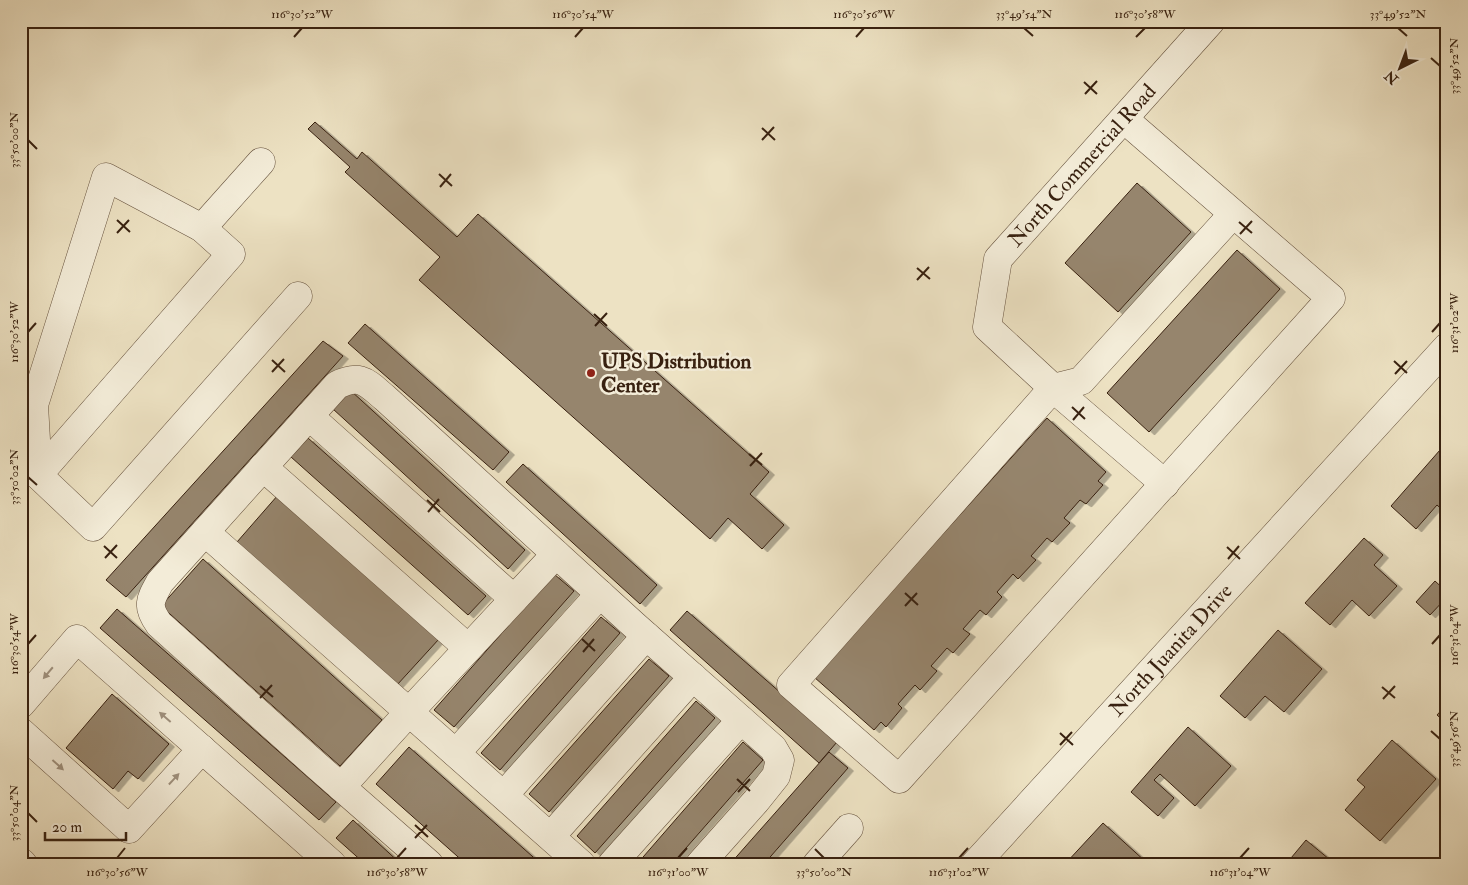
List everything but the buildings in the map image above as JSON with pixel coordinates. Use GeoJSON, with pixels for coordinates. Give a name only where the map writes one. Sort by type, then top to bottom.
{"type":"FeatureCollection","features":[{"type":"Feature","properties":{"kind":"street","name":"North Commercial Road"},"geometry":{"type":"LineString","coordinates":[[1053,388],[987,327],[998,259],[1211,21]]}},
{"type":"Feature","properties":{"kind":"street"},"geometry":{"type":"LineString","coordinates":[[1124,119],[1331,298],[898,780],[791,685],[1053,388],[1081,382],[1233,214]]}},
{"type":"Feature","properties":{"kind":"street"},"geometry":{"type":"LineString","coordinates":[[202,228],[261,162]]}},
{"type":"Feature","properties":{"kind":"street"},"geometry":{"type":"LineString","coordinates":[[38,475],[231,254],[202,228],[106,177],[34,405],[38,475],[93,527],[298,296]]}},
{"type":"Feature","properties":{"kind":"street","name":"North Juanita Drive"},"geometry":{"type":"LineString","coordinates":[[975,864],[1447,347]]}},
{"type":"Feature","properties":{"kind":"street"},"geometry":{"type":"LineString","coordinates":[[429,864],[159,624],[151,614],[151,600],[160,582],[337,384],[349,379],[364,380],[646,636],[773,748],[780,760],[776,776],[700,864]]}},
{"type":"Feature","properties":{"kind":"street"},"geometry":{"type":"LineString","coordinates":[[1053,388],[1165,484]]}},
{"type":"Feature","properties":{"kind":"street"},"geometry":{"type":"LineString","coordinates":[[309,416],[514,599]]}},
{"type":"Feature","properties":{"kind":"street"},"geometry":{"type":"LineString","coordinates":[[263,467],[468,648]]}},
{"type":"Feature","properties":{"kind":"street"},"geometry":{"type":"LineString","coordinates":[[205,532],[581,864]]}},
{"type":"Feature","properties":{"kind":"street"},"geometry":{"type":"LineString","coordinates":[[341,787],[408,712],[556,554]]}},
{"type":"Feature","properties":{"kind":"street"},"geometry":{"type":"LineString","coordinates":[[456,753],[600,594]]}},
{"type":"Feature","properties":{"kind":"street"},"geometry":{"type":"LineString","coordinates":[[504,795],[646,636]]}},
{"type":"Feature","properties":{"kind":"street"},"geometry":{"type":"LineString","coordinates":[[21,704],[77,639],[332,864]]}},
{"type":"Feature","properties":{"kind":"street"},"geometry":{"type":"LineString","coordinates":[[550,836],[693,677]]}},
{"type":"Feature","properties":{"kind":"street"},"geometry":{"type":"LineString","coordinates":[[612,864],[741,720]]}},
{"type":"Feature","properties":{"kind":"street"},"geometry":{"type":"LineString","coordinates":[[21,732],[129,828],[202,749]]}},
{"type":"Feature","properties":{"kind":"street"},"geometry":{"type":"LineString","coordinates":[[818,864],[849,828]]}},
{"type":"Feature","properties":{"kind":"place","name":"UPS Distribution Center"},"geometry":{"type":"Point","coordinates":[591,373]}}]}
